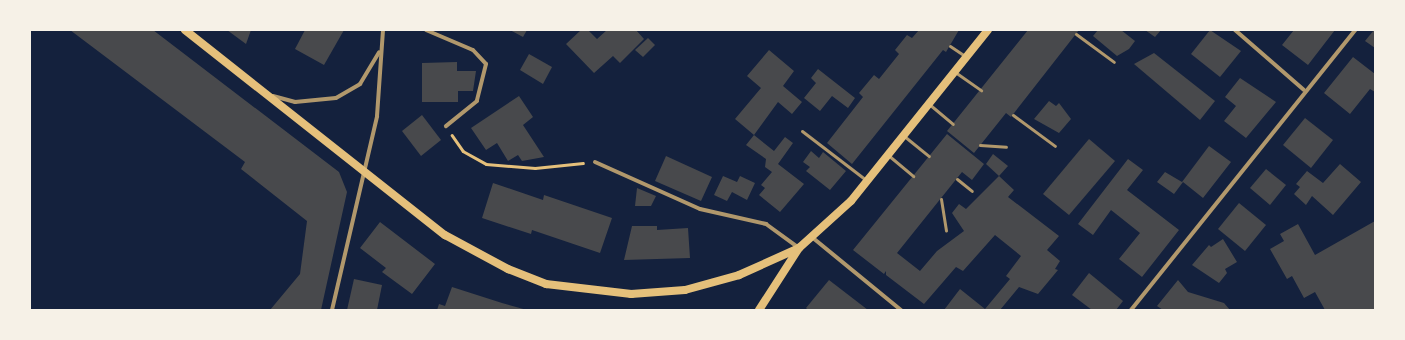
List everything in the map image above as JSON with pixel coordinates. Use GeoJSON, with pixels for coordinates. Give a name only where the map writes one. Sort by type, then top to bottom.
{"type":"FeatureCollection","features":[{"type":"Feature","properties":{"kind":"main road"},"geometry":{"type":"LineString","coordinates":[[185,30],[365,169],[445,235],[508,269],[546,284],[631,294],[685,290],[739,275],[799,248],[812,238],[868,181],[988,30]]}},
{"type":"Feature","properties":{"kind":"main road"},"geometry":{"type":"LineString","coordinates":[[759,310],[799,248]]}},
{"type":"Feature","properties":{"kind":"street"},"geometry":{"type":"LineString","coordinates":[[332,310],[365,169],[378,104],[380,52],[383,30]]}},
{"type":"Feature","properties":{"kind":"street"},"geometry":{"type":"LineString","coordinates":[[426,30],[473,50],[486,64],[477,101],[446,126]]}},
{"type":"Feature","properties":{"kind":"street"},"geometry":{"type":"LineString","coordinates":[[1235,30],[1304,90]]}},
{"type":"Feature","properties":{"kind":"street"},"geometry":{"type":"LineString","coordinates":[[1131,310],[1304,90],[1355,30]]}},
{"type":"Feature","properties":{"kind":"street"},"geometry":{"type":"LineString","coordinates":[[270,96],[294,102],[336,98],[360,84],[380,52]]}},
{"type":"Feature","properties":{"kind":"street"},"geometry":{"type":"LineString","coordinates":[[595,162],[700,209],[766,224],[799,248]]}},
{"type":"Feature","properties":{"kind":"street"},"geometry":{"type":"LineString","coordinates":[[812,238],[901,310]]}},
{"type":"Feature","properties":{"kind":"lane"},"geometry":{"type":"LineString","coordinates":[[1076,34],[1114,62]]}},
{"type":"Feature","properties":{"kind":"lane"},"geometry":{"type":"LineString","coordinates":[[950,46],[966,57]]}},
{"type":"Feature","properties":{"kind":"lane"},"geometry":{"type":"LineString","coordinates":[[955,72],[981,90]]}},
{"type":"Feature","properties":{"kind":"lane"},"geometry":{"type":"LineString","coordinates":[[929,104],[953,124]]}},
{"type":"Feature","properties":{"kind":"lane"},"geometry":{"type":"LineString","coordinates":[[1013,115],[1055,146]]}},
{"type":"Feature","properties":{"kind":"lane"},"geometry":{"type":"LineString","coordinates":[[802,131],[868,181]]}},
{"type":"Feature","properties":{"kind":"lane"},"geometry":{"type":"LineString","coordinates":[[904,136],[929,156]]}},
{"type":"Feature","properties":{"kind":"lane"},"geometry":{"type":"LineString","coordinates":[[980,146],[1006,147]]}},
{"type":"Feature","properties":{"kind":"lane"},"geometry":{"type":"LineString","coordinates":[[888,155],[913,176]]}},
{"type":"Feature","properties":{"kind":"lane"},"geometry":{"type":"LineString","coordinates":[[957,179],[972,191]]}},
{"type":"Feature","properties":{"kind":"lane"},"geometry":{"type":"LineString","coordinates":[[941,199],[946,231]]}},
{"type":"Feature","properties":{"kind":"path"},"geometry":{"type":"LineString","coordinates":[[446,126],[463,151],[486,164],[535,168],[595,162]]}},
{"type":"Feature","properties":{"kind":"building"},"geometry":{"type":"Polygon","coordinates":[[[70,30],[153,30],[339,172],[347,192],[321,310],[270,310],[300,274],[307,221],[241,169],[245,162],[70,30]]]}},
{"type":"Feature","properties":{"kind":"building"},"geometry":{"type":"Polygon","coordinates":[[[227,30],[251,30],[246,44],[227,30]]]}},
{"type":"Feature","properties":{"kind":"building"},"geometry":{"type":"Polygon","coordinates":[[[305,30],[344,30],[324,65],[295,49],[305,30]]]}},
{"type":"Feature","properties":{"kind":"building"},"geometry":{"type":"Polygon","coordinates":[[[510,30],[527,30],[523,37],[510,30]]]}},
{"type":"Feature","properties":{"kind":"building"},"geometry":{"type":"Polygon","coordinates":[[[581,30],[588,30],[597,39],[607,30],[636,30],[644,39],[620,63],[613,56],[594,73],[566,44],[581,30]]]}},
{"type":"Feature","properties":{"kind":"building"},"geometry":{"type":"Polygon","coordinates":[[[919,30],[959,30],[946,52],[943,50],[852,164],[827,143],[863,97],[859,93],[874,75],[879,79],[899,54],[895,50],[907,35],[912,38],[919,30]]]}},
{"type":"Feature","properties":{"kind":"building"},"geometry":{"type":"Polygon","coordinates":[[[1028,30],[1079,30],[1011,117],[1006,113],[974,153],[947,131],[1028,30]]]}},
{"type":"Feature","properties":{"kind":"building"},"geometry":{"type":"Polygon","coordinates":[[[1098,30],[1121,30],[1135,41],[1129,49],[1117,56],[1093,36],[1098,30]]]}},
{"type":"Feature","properties":{"kind":"building"},"geometry":{"type":"Polygon","coordinates":[[[1145,30],[1161,30],[1155,37],[1145,30]]]}},
{"type":"Feature","properties":{"kind":"building"},"geometry":{"type":"Polygon","coordinates":[[[1210,30],[1241,51],[1220,77],[1191,54],[1210,30]]]}},
{"type":"Feature","properties":{"kind":"building"},"geometry":{"type":"Polygon","coordinates":[[[1294,30],[1335,30],[1308,65],[1282,45],[1294,30]]]}},
{"type":"Feature","properties":{"kind":"building"},"geometry":{"type":"Polygon","coordinates":[[[1375,30],[1375,48],[1365,41],[1375,30]]]}},
{"type":"Feature","properties":{"kind":"building"},"geometry":{"type":"Polygon","coordinates":[[[648,38],[655,45],[643,57],[635,50],[648,38]]]}},
{"type":"Feature","properties":{"kind":"building"},"geometry":{"type":"Polygon","coordinates":[[[769,50],[794,71],[783,86],[802,102],[792,114],[778,102],[754,135],[735,119],[761,88],[747,76],[769,50]]]}},
{"type":"Feature","properties":{"kind":"building"},"geometry":{"type":"Polygon","coordinates":[[[1154,53],[1215,101],[1200,120],[1134,64],[1154,53]]]}},
{"type":"Feature","properties":{"kind":"building"},"geometry":{"type":"Polygon","coordinates":[[[529,54],[552,67],[543,84],[520,70],[529,54]]]}},
{"type":"Feature","properties":{"kind":"building"},"geometry":{"type":"Polygon","coordinates":[[[1353,57],[1375,74],[1375,92],[1370,89],[1350,114],[1324,93],[1353,57]]]}},
{"type":"Feature","properties":{"kind":"building"},"geometry":{"type":"Polygon","coordinates":[[[457,62],[457,71],[476,71],[473,91],[458,91],[458,102],[422,102],[422,63],[457,62]]]}},
{"type":"Feature","properties":{"kind":"building"},"geometry":{"type":"Polygon","coordinates":[[[818,69],[855,98],[848,108],[832,96],[820,111],[804,98],[816,83],[811,78],[818,69]]]}},
{"type":"Feature","properties":{"kind":"building"},"geometry":{"type":"Polygon","coordinates":[[[1240,78],[1276,102],[1246,138],[1224,121],[1236,106],[1225,97],[1240,78]]]}},
{"type":"Feature","properties":{"kind":"building"},"geometry":{"type":"Polygon","coordinates":[[[519,96],[533,117],[523,125],[544,157],[522,161],[518,155],[508,161],[497,143],[486,150],[471,128],[519,96]]]}},
{"type":"Feature","properties":{"kind":"building"},"geometry":{"type":"Polygon","coordinates":[[[1049,101],[1056,106],[1059,103],[1071,119],[1059,133],[1034,119],[1049,101]]]}},
{"type":"Feature","properties":{"kind":"building"},"geometry":{"type":"Polygon","coordinates":[[[422,115],[441,140],[421,156],[402,131],[422,115]]]}},
{"type":"Feature","properties":{"kind":"building"},"geometry":{"type":"Polygon","coordinates":[[[1305,118],[1333,140],[1311,168],[1283,145],[1305,118]]]}},
{"type":"Feature","properties":{"kind":"building"},"geometry":{"type":"Polygon","coordinates":[[[947,134],[984,164],[972,180],[962,172],[897,253],[920,271],[937,251],[964,231],[952,213],[959,204],[966,209],[999,176],[1014,190],[1008,197],[1059,236],[1047,250],[1060,261],[1055,269],[1058,270],[1038,294],[1019,287],[1000,310],[944,310],[960,289],[985,309],[1010,279],[1006,276],[1021,256],[995,235],[963,271],[956,267],[924,304],[886,275],[886,271],[884,274],[853,250],[947,134]]]}},
{"type":"Feature","properties":{"kind":"building"},"geometry":{"type":"Polygon","coordinates":[[[754,135],[774,151],[785,137],[793,143],[778,164],[804,184],[780,212],[759,195],[765,188],[761,185],[772,172],[765,167],[766,159],[746,145],[754,135]]]}},
{"type":"Feature","properties":{"kind":"building"},"geometry":{"type":"Polygon","coordinates":[[[1089,139],[1115,161],[1069,215],[1043,194],[1089,139]]]}},
{"type":"Feature","properties":{"kind":"building"},"geometry":{"type":"Polygon","coordinates":[[[1209,146],[1231,162],[1203,198],[1183,182],[1174,194],[1157,182],[1165,172],[1182,182],[1209,146]]]}},
{"type":"Feature","properties":{"kind":"building"},"geometry":{"type":"Polygon","coordinates":[[[811,151],[819,158],[823,152],[846,171],[830,190],[806,171],[810,167],[803,162],[811,151]]]}},
{"type":"Feature","properties":{"kind":"building"},"geometry":{"type":"Polygon","coordinates":[[[993,154],[1008,166],[999,176],[986,164],[993,154]]]}},
{"type":"Feature","properties":{"kind":"building"},"geometry":{"type":"Polygon","coordinates":[[[666,156],[712,177],[701,201],[655,181],[666,156]]]}},
{"type":"Feature","properties":{"kind":"building"},"geometry":{"type":"Polygon","coordinates":[[[1128,159],[1143,170],[1127,190],[1179,230],[1142,277],[1119,259],[1140,233],[1111,210],[1093,235],[1078,224],[1128,159]]]}},
{"type":"Feature","properties":{"kind":"building"},"geometry":{"type":"Polygon","coordinates":[[[1340,164],[1361,182],[1333,215],[1312,196],[1306,205],[1294,194],[1300,187],[1296,184],[1307,171],[1323,183],[1340,164]]]}},
{"type":"Feature","properties":{"kind":"building"},"geometry":{"type":"Polygon","coordinates":[[[1266,169],[1286,185],[1270,205],[1250,188],[1266,169]]]}},
{"type":"Feature","properties":{"kind":"building"},"geometry":{"type":"Polygon","coordinates":[[[723,176],[737,182],[740,176],[755,183],[747,200],[732,192],[727,201],[714,195],[723,176]]]}},
{"type":"Feature","properties":{"kind":"building"},"geometry":{"type":"Polygon","coordinates":[[[493,183],[543,200],[544,195],[612,218],[600,253],[532,230],[531,234],[482,218],[493,183]]]}},
{"type":"Feature","properties":{"kind":"building"},"geometry":{"type":"Polygon","coordinates":[[[637,188],[656,196],[651,206],[635,206],[637,188]]]}},
{"type":"Feature","properties":{"kind":"building"},"geometry":{"type":"Polygon","coordinates":[[[1239,203],[1266,225],[1245,251],[1218,229],[1239,203]]]}},
{"type":"Feature","properties":{"kind":"building"},"geometry":{"type":"Polygon","coordinates":[[[1375,221],[1375,310],[1325,310],[1315,292],[1304,298],[1292,276],[1287,279],[1270,249],[1284,241],[1280,234],[1298,224],[1315,255],[1375,221]]]}},
{"type":"Feature","properties":{"kind":"building"},"geometry":{"type":"Polygon","coordinates":[[[380,222],[435,264],[412,294],[382,272],[386,268],[360,248],[380,222]]]}},
{"type":"Feature","properties":{"kind":"building"},"geometry":{"type":"Polygon","coordinates":[[[632,226],[657,226],[657,230],[688,228],[690,258],[624,260],[632,226]]]}},
{"type":"Feature","properties":{"kind":"building"},"geometry":{"type":"Polygon","coordinates":[[[1223,239],[1237,262],[1225,269],[1227,273],[1219,283],[1192,265],[1209,245],[1211,247],[1223,239]]]}},
{"type":"Feature","properties":{"kind":"building"},"geometry":{"type":"Polygon","coordinates":[[[1089,273],[1123,301],[1116,310],[1092,310],[1072,295],[1089,273]]]}},
{"type":"Feature","properties":{"kind":"building"},"geometry":{"type":"Polygon","coordinates":[[[354,279],[382,285],[377,310],[347,310],[354,279]]]}},
{"type":"Feature","properties":{"kind":"building"},"geometry":{"type":"Polygon","coordinates":[[[829,280],[868,310],[808,310],[806,308],[829,280]]]}},
{"type":"Feature","properties":{"kind":"building"},"geometry":{"type":"Polygon","coordinates":[[[1178,280],[1188,292],[1224,303],[1230,310],[1163,310],[1157,306],[1178,280]]]}},
{"type":"Feature","properties":{"kind":"building"},"geometry":{"type":"Polygon","coordinates":[[[452,287],[527,310],[437,310],[439,304],[445,306],[452,287]]]}}]}
